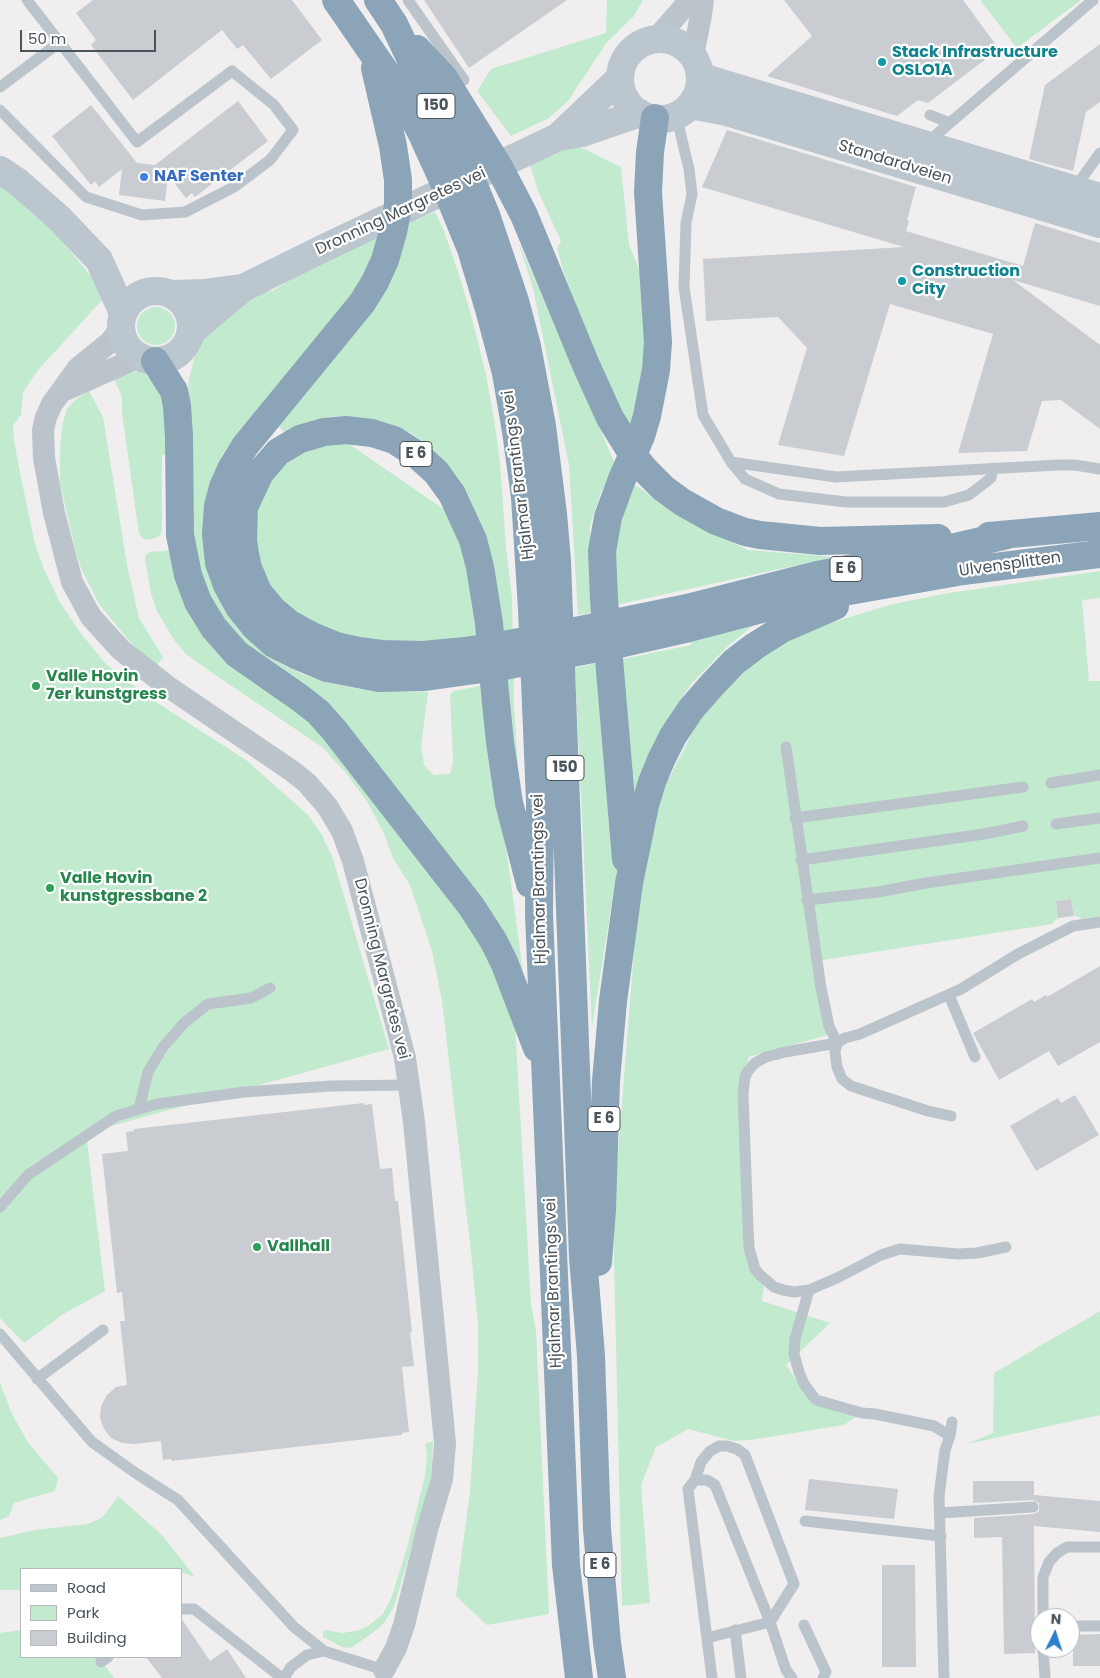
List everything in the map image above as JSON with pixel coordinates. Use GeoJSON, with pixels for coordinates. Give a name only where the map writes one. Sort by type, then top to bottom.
{"type":"FeatureCollection","features":[{"type":"Feature","properties":{"kind":"highway","name":"Hjalmar Brantings vei"},"geometry":{"type":"LineString","coordinates":[[336,0],[400,93],[421,132],[459,219],[486,300],[510,392],[522,472],[529,554],[540,801],[539,914],[566,1565],[579,1678]]}},
{"type":"Feature","properties":{"kind":"highway","name":"Hjalmar Brantings vei"},"geometry":{"type":"LineString","coordinates":[[378,0],[394,24],[410,60],[435,104],[462,159],[486,215],[515,300],[527,346],[542,426],[557,561],[583,1257],[591,1356],[598,1538],[612,1678]]}},
{"type":"Feature","properties":{"kind":"highway","name":"E 6"},"geometry":{"type":"LineString","coordinates":[[394,24],[444,78],[499,167],[536,241],[599,397],[633,455],[663,488],[682,502],[716,521],[745,532],[782,538],[820,541],[1007,535]]}},
{"type":"Feature","properties":{"kind":"highway","name":"E 6"},"geometry":{"type":"LineString","coordinates":[[372,52],[393,146],[398,180],[398,206],[385,260],[362,304],[261,425],[232,467],[223,487],[218,506],[216,534],[219,563],[227,585],[239,607],[249,620],[274,644],[327,668],[379,678],[424,666],[504,666],[688,618],[817,575],[926,554],[1007,535]]}},
{"type":"Feature","properties":{"kind":"highway"},"geometry":{"type":"LineString","coordinates":[[629,883],[618,781],[602,559],[608,517],[613,500],[648,416],[656,370],[658,342],[648,192],[650,152],[666,113]]}},
{"type":"Feature","properties":{"kind":"highway"},"geometry":{"type":"LineString","coordinates":[[147,359],[174,391],[179,436],[180,535],[188,575],[198,602],[214,628],[237,654],[318,712],[471,906],[494,940],[507,967],[546,1071]]}},
{"type":"Feature","properties":{"kind":"highway","name":"E 6"},"geometry":{"type":"LineString","coordinates":[[424,666],[382,654],[336,646],[290,624],[273,610],[258,592],[248,568],[245,554],[243,540],[244,507],[260,473],[278,452],[300,439],[324,432],[346,430],[372,432],[394,440],[416,454],[436,472],[452,494],[474,540],[480,567],[489,624],[499,732],[509,803],[539,914]]}},
{"type":"Feature","properties":{"kind":"highway","name":"Ulvensplitten"},"geometry":{"type":"LineString","coordinates":[[1007,535],[1100,526]]}},
{"type":"Feature","properties":{"kind":"highway","name":"Ulvensplitten"},"geometry":{"type":"LineString","coordinates":[[921,580],[987,568],[1100,554]]}},
{"type":"Feature","properties":{"kind":"highway","name":"E 6"},"geometry":{"type":"LineString","coordinates":[[591,1356],[602,1209],[608,1048],[629,883],[645,805],[661,760],[673,736],[691,709],[734,662],[754,646],[788,626],[852,599],[921,580]]}},
{"type":"Feature","properties":{"kind":"highway","name":"E 6"},"geometry":{"type":"LineString","coordinates":[[688,618],[921,580]]}},
{"type":"Feature","properties":{"kind":"street"},"geometry":{"type":"LineString","coordinates":[[656,38],[690,0]]}},
{"type":"Feature","properties":{"kind":"street"},"geometry":{"type":"LineString","coordinates":[[696,65],[686,48],[677,42],[656,38],[641,43],[629,54],[623,63],[620,78],[621,89],[625,99],[632,107],[666,113],[698,92],[696,65],[703,0]]}},
{"type":"Feature","properties":{"kind":"street","name":"Standardveien"},"geometry":{"type":"LineString","coordinates":[[696,65],[711,80],[1100,197]]}},
{"type":"Feature","properties":{"kind":"street","name":"Dronning Margretes vei"},"geometry":{"type":"LineString","coordinates":[[558,137],[620,78]]}},
{"type":"Feature","properties":{"kind":"street","name":"Standardveien"},"geometry":{"type":"LineString","coordinates":[[666,113],[727,112],[1100,224]]}},
{"type":"Feature","properties":{"kind":"street","name":"Dronning Margretes vei"},"geometry":{"type":"LineString","coordinates":[[62,392],[147,359],[168,359],[180,352],[187,344],[192,331],[243,288],[558,137],[666,113]]}},
{"type":"Feature","properties":{"kind":"street"},"geometry":{"type":"LineString","coordinates":[[0,170],[18,182],[59,218],[99,260],[183,302],[189,311],[192,331]]}},
{"type":"Feature","properties":{"kind":"street"},"geometry":{"type":"LineString","coordinates":[[99,260],[122,320],[128,346],[147,359]]}},
{"type":"Feature","properties":{"kind":"street","name":"Dronning Margretes vei"},"geometry":{"type":"LineString","coordinates":[[243,288],[205,294],[162,292],[136,296],[130,302],[110,342],[78,368],[52,404],[46,417],[42,444],[58,536],[70,575],[80,599],[91,617],[104,633],[141,667],[307,783],[326,806],[342,831],[353,861],[400,1035],[410,1085],[444,1425],[442,1479],[427,1530],[404,1625],[386,1674]]}},
{"type":"Feature","properties":{"kind":"lane"},"geometry":{"type":"LineString","coordinates":[[0,110],[86,197],[142,216],[185,212],[234,187],[270,160],[292,130],[274,105],[232,71],[137,142],[27,0]]}},
{"type":"Feature","properties":{"kind":"lane"},"geometry":{"type":"LineString","coordinates":[[408,0],[464,80]]}},
{"type":"Feature","properties":{"kind":"lane"},"geometry":{"type":"LineString","coordinates":[[929,146],[937,134],[1092,0]]}},
{"type":"Feature","properties":{"kind":"lane"},"geometry":{"type":"LineString","coordinates":[[0,87],[60,42]]}},
{"type":"Feature","properties":{"kind":"lane"},"geometry":{"type":"LineString","coordinates":[[666,113],[689,168],[692,194],[686,223],[684,287],[703,415],[730,462],[745,479],[779,494],[846,502],[944,502],[969,495],[991,478],[993,468]]}},
{"type":"Feature","properties":{"kind":"lane"},"geometry":{"type":"LineString","coordinates":[[930,116],[950,123]]}},
{"type":"Feature","properties":{"kind":"lane"},"geometry":{"type":"LineString","coordinates":[[1074,189],[1100,153]]}},
{"type":"Feature","properties":{"kind":"lane"},"geometry":{"type":"LineString","coordinates":[[730,462],[836,477],[1067,465],[1100,469]]}},
{"type":"Feature","properties":{"kind":"lane"},"geometry":{"type":"LineString","coordinates":[[786,747],[821,988],[829,1026],[838,1044]]}},
{"type":"Feature","properties":{"kind":"lane"},"geometry":{"type":"LineString","coordinates":[[1051,783],[1100,776]]}},
{"type":"Feature","properties":{"kind":"lane"},"geometry":{"type":"LineString","coordinates":[[795,818],[1023,787]]}},
{"type":"Feature","properties":{"kind":"lane"},"geometry":{"type":"LineString","coordinates":[[1056,824],[1100,818]]}},
{"type":"Feature","properties":{"kind":"lane"},"geometry":{"type":"LineString","coordinates":[[801,860],[975,835],[1022,826]]}},
{"type":"Feature","properties":{"kind":"lane"},"geometry":{"type":"LineString","coordinates":[[807,900],[878,892],[926,883],[1100,858]]}},
{"type":"Feature","properties":{"kind":"lane"},"geometry":{"type":"LineString","coordinates":[[951,1116],[928,1111],[851,1086],[842,1079],[837,1066],[835,1052],[838,1044],[844,1038],[860,1034],[949,995],[1018,954],[1072,926],[1100,922]]}},
{"type":"Feature","properties":{"kind":"lane"},"geometry":{"type":"LineString","coordinates":[[139,1109],[148,1072],[163,1047],[184,1023],[208,1004],[251,998],[270,988]]}},
{"type":"Feature","properties":{"kind":"lane"},"geometry":{"type":"LineString","coordinates":[[949,995],[975,1057]]}},
{"type":"Feature","properties":{"kind":"lane"},"geometry":{"type":"LineString","coordinates":[[838,1044],[785,1052],[759,1060],[748,1071],[743,1085],[749,1248],[752,1261],[760,1275],[774,1286],[794,1292],[809,1290],[881,1255],[900,1250],[958,1254],[977,1253],[1006,1247]]}},
{"type":"Feature","properties":{"kind":"lane"},"geometry":{"type":"LineString","coordinates":[[0,1206],[28,1175],[116,1116],[139,1109],[157,1104],[244,1092],[331,1086],[410,1085]]}},
{"type":"Feature","properties":{"kind":"lane"},"geometry":{"type":"LineString","coordinates":[[809,1290],[795,1339],[794,1354],[804,1384],[816,1400],[862,1413],[934,1426],[950,1436]]}},
{"type":"Feature","properties":{"kind":"lane"},"geometry":{"type":"LineString","coordinates":[[38,1378],[103,1330]]}},
{"type":"Feature","properties":{"kind":"lane"},"geometry":{"type":"LineString","coordinates":[[0,1334],[92,1442],[136,1474],[178,1500],[294,1627],[324,1651],[386,1674]]}},
{"type":"Feature","properties":{"kind":"lane"},"geometry":{"type":"LineString","coordinates":[[944,1678],[939,1496],[945,1450],[952,1422]]}},
{"type":"Feature","properties":{"kind":"lane"},"geometry":{"type":"LineString","coordinates":[[707,1638],[770,1622],[792,1590],[794,1584],[745,1455],[737,1449],[727,1446],[719,1446],[710,1451],[701,1462],[695,1480],[688,1490],[712,1678]]}},
{"type":"Feature","properties":{"kind":"lane"},"geometry":{"type":"LineString","coordinates":[[695,1480],[707,1480],[715,1485],[770,1622],[786,1670],[792,1678]]}},
{"type":"Feature","properties":{"kind":"lane"},"geometry":{"type":"LineString","coordinates":[[940,1513],[1033,1507]]}},
{"type":"Feature","properties":{"kind":"lane"},"geometry":{"type":"LineString","coordinates":[[805,1521],[941,1536]]}},
{"type":"Feature","properties":{"kind":"lane"},"geometry":{"type":"LineString","coordinates":[[1043,1608],[1044,1577],[1049,1562],[1057,1553],[1067,1547],[1100,1547]]}},
{"type":"Feature","properties":{"kind":"lane"},"geometry":{"type":"LineString","coordinates":[[182,1609],[194,1609],[283,1678],[291,1667],[307,1655],[324,1651]]}},
{"type":"Feature","properties":{"kind":"lane"},"geometry":{"type":"LineString","coordinates":[[804,1625],[826,1672],[823,1678]]}},
{"type":"Feature","properties":{"kind":"lane"},"geometry":{"type":"LineString","coordinates":[[1080,1626],[1100,1626]]}},
{"type":"Feature","properties":{"kind":"lane"},"geometry":{"type":"LineString","coordinates":[[735,1630],[741,1678]]}},
{"type":"Feature","properties":{"kind":"lane"},"geometry":{"type":"LineString","coordinates":[[1044,1658],[1045,1678]]}},
{"type":"Feature","properties":{"kind":"green space"},"geometry":{"type":"Polygon","coordinates":[[[607,0],[643,0],[634,16],[607,42],[568,101],[549,118],[511,136],[477,91],[491,69],[606,33],[607,0]]]}},
{"type":"Feature","properties":{"kind":"green space"},"geometry":{"type":"Polygon","coordinates":[[[980,0],[1081,0],[1017,48],[980,0]]]}},
{"type":"Feature","properties":{"kind":"green space"},"geometry":{"type":"Polygon","coordinates":[[[574,144],[621,167],[629,245],[647,289],[649,324],[633,432],[601,376],[564,273],[557,248],[561,241],[538,191],[530,165],[574,144]]]}},
{"type":"Feature","properties":{"kind":"green space"},"geometry":{"type":"Polygon","coordinates":[[[0,185],[48,224],[100,287],[104,298],[38,370],[23,392],[21,415],[13,425],[19,468],[35,544],[44,569],[59,601],[79,631],[105,663],[145,695],[246,760],[308,815],[322,835],[333,859],[389,1049],[86,1133],[105,1291],[62,1315],[24,1343],[0,1318],[0,185]]]}},
{"type":"Feature","properties":{"kind":"green space"},"geometry":{"type":"Polygon","coordinates":[[[435,212],[444,231],[473,322],[494,419],[500,462],[506,548],[512,598],[514,705],[519,784],[488,547],[471,500],[460,480],[429,446],[411,433],[377,420],[345,416],[329,417],[315,420],[284,432],[276,423],[405,224],[435,212]]]}},
{"type":"Feature","properties":{"kind":"green space"},"geometry":{"type":"Polygon","coordinates":[[[381,236],[356,292],[232,441],[222,455],[209,488],[259,648],[278,662],[304,675],[333,684],[372,691],[428,692],[421,746],[424,765],[434,775],[450,774],[453,761],[450,694],[454,691],[485,685],[496,790],[524,980],[498,933],[236,641],[194,572],[187,407],[189,379],[195,355],[209,327],[218,317],[263,292],[272,291],[313,267],[381,236]]]}},
{"type":"Feature","properties":{"kind":"green space"},"geometry":{"type":"Polygon","coordinates":[[[518,241],[616,466],[601,492],[590,525],[593,612],[578,615],[569,465],[533,288],[518,241]]]}},
{"type":"Feature","properties":{"kind":"green space"},"geometry":{"type":"Polygon","coordinates":[[[156,307],[163,308],[169,313],[174,319],[174,333],[169,339],[163,344],[156,345],[149,344],[143,339],[138,333],[137,326],[138,319],[143,313],[149,308],[156,307]]]}},
{"type":"Feature","properties":{"kind":"green space"},"geometry":{"type":"Polygon","coordinates":[[[128,372],[139,372],[146,375],[161,390],[172,455],[162,455],[162,530],[160,536],[150,540],[144,539],[139,534],[122,413],[122,397],[113,376],[128,372]]]}},
{"type":"Feature","properties":{"kind":"green space"},"geometry":{"type":"Polygon","coordinates":[[[89,391],[103,417],[127,565],[139,618],[163,657],[156,666],[130,642],[99,604],[81,568],[75,548],[60,483],[60,446],[63,422],[67,409],[75,400],[89,391]]]}},
{"type":"Feature","properties":{"kind":"green space"},"geometry":{"type":"Polygon","coordinates":[[[346,442],[448,512],[466,561],[479,636],[403,646],[342,637],[296,618],[269,585],[261,570],[254,528],[258,507],[267,484],[278,469],[296,457],[313,448],[346,442]]]}},
{"type":"Feature","properties":{"kind":"green space"},"geometry":{"type":"Polygon","coordinates":[[[633,483],[676,515],[748,550],[834,557],[616,605],[615,544],[621,509],[633,483]]]}},
{"type":"Feature","properties":{"kind":"green space"},"geometry":{"type":"Polygon","coordinates":[[[173,550],[175,561],[297,706],[480,934],[515,1025],[531,1304],[536,1331],[549,1614],[487,1625],[456,1596],[470,1492],[478,1370],[478,1324],[442,1001],[432,951],[410,885],[393,858],[384,834],[368,803],[347,774],[322,747],[186,654],[174,640],[157,611],[151,594],[145,558],[146,554],[150,552],[173,550]]]}},
{"type":"Feature","properties":{"kind":"green space"},"geometry":{"type":"Polygon","coordinates":[[[1100,571],[1100,598],[1082,600],[1089,681],[1100,681],[1100,916],[1083,919],[1074,915],[1071,899],[1056,901],[1058,917],[1052,924],[817,961],[828,1035],[748,1057],[746,1246],[764,1285],[762,1301],[830,1323],[786,1365],[813,1405],[862,1413],[844,1425],[750,1440],[734,1441],[688,1429],[656,1447],[641,1485],[650,1603],[622,1606],[613,1215],[637,914],[656,804],[711,696],[789,636],[889,605],[943,594],[1100,571]]]}},
{"type":"Feature","properties":{"kind":"green space"},"geometry":{"type":"Polygon","coordinates":[[[766,615],[728,646],[691,684],[663,726],[631,802],[618,660],[691,645],[691,634],[766,615]]]}},
{"type":"Feature","properties":{"kind":"green space"},"geometry":{"type":"Polygon","coordinates":[[[597,663],[618,864],[592,1027],[575,668],[597,663]]]}},
{"type":"Feature","properties":{"kind":"green space"},"geometry":{"type":"Polygon","coordinates":[[[1100,1311],[1100,1415],[967,1444],[993,1433],[994,1373],[1100,1311]]]}},
{"type":"Feature","properties":{"kind":"green space"},"geometry":{"type":"Polygon","coordinates":[[[0,1383],[12,1414],[27,1441],[58,1478],[55,1491],[14,1503],[9,1516],[0,1520],[0,1383]]]}},
{"type":"Feature","properties":{"kind":"green space"},"geometry":{"type":"Polygon","coordinates":[[[433,1441],[431,1479],[394,1607],[378,1629],[351,1648],[342,1647],[323,1637],[323,1632],[325,1630],[343,1633],[368,1626],[383,1614],[392,1596],[408,1544],[425,1476],[427,1453],[425,1444],[433,1441]]]}},
{"type":"Feature","properties":{"kind":"green space"},"geometry":{"type":"Polygon","coordinates":[[[118,1496],[162,1535],[195,1577],[182,1572],[182,1568],[20,1568],[20,1590],[0,1590],[0,1538],[35,1530],[88,1524],[103,1517],[118,1496]]]}},
{"type":"Feature","properties":{"kind":"green space"},"geometry":{"type":"Polygon","coordinates":[[[20,1630],[20,1658],[97,1658],[114,1678],[0,1678],[0,1633],[20,1630]]]}},
{"type":"Feature","properties":{"kind":"building"},"geometry":{"type":"Polygon","coordinates":[[[93,0],[292,0],[322,40],[271,79],[243,45],[237,49],[222,30],[133,100],[91,45],[96,40],[76,13],[93,0]]]}},
{"type":"Feature","properties":{"kind":"building"},"geometry":{"type":"Polygon","coordinates":[[[424,0],[567,0],[469,68],[424,0]]]}},
{"type":"Feature","properties":{"kind":"building","name":"Stack Infrastructure OSLO1A"},"geometry":{"type":"Polygon","coordinates":[[[784,0],[963,0],[999,49],[928,103],[918,100],[897,116],[767,76],[812,36],[784,0]]]}},
{"type":"Feature","properties":{"kind":"building"},"geometry":{"type":"Polygon","coordinates":[[[1100,44],[1100,102],[1086,112],[1073,171],[1029,159],[1045,85],[1100,44]]]}},
{"type":"Feature","properties":{"kind":"building"},"geometry":{"type":"Polygon","coordinates":[[[238,101],[268,141],[195,197],[192,193],[186,198],[168,175],[165,201],[119,195],[122,169],[99,187],[95,181],[91,185],[52,136],[91,105],[137,163],[155,165],[238,101]]]}},
{"type":"Feature","properties":{"kind":"building","name":"Construction City"},"geometry":{"type":"Polygon","coordinates":[[[727,130],[916,187],[906,231],[1023,266],[1035,223],[1100,243],[1100,306],[1013,280],[1100,345],[1100,429],[1061,400],[1042,401],[1027,451],[958,453],[993,334],[890,304],[844,456],[778,445],[807,348],[778,317],[706,321],[703,259],[904,247],[702,187],[727,130]]]}},
{"type":"Feature","properties":{"kind":"building"},"geometry":{"type":"Polygon","coordinates":[[[1071,899],[1074,916],[1058,918],[1056,901],[1071,899]]]}},
{"type":"Feature","properties":{"kind":"building"},"geometry":{"type":"Polygon","coordinates":[[[1100,966],[1100,1042],[1058,1066],[1049,1051],[999,1080],[973,1033],[1032,999],[1034,1002],[1046,995],[1047,997],[1100,966]]]}},
{"type":"Feature","properties":{"kind":"building"},"geometry":{"type":"Polygon","coordinates":[[[1075,1095],[1099,1135],[1036,1171],[1010,1126],[1058,1098],[1061,1103],[1075,1095]]]}},
{"type":"Feature","properties":{"kind":"building","name":"Vallhall"},"geometry":{"type":"Polygon","coordinates":[[[364,1103],[364,1105],[372,1104],[380,1169],[392,1168],[395,1201],[398,1201],[414,1366],[402,1367],[409,1432],[402,1433],[402,1435],[172,1461],[171,1459],[163,1460],[161,1441],[134,1444],[122,1443],[111,1438],[104,1429],[100,1418],[101,1406],[107,1395],[116,1387],[127,1385],[120,1321],[125,1321],[122,1292],[117,1293],[102,1154],[128,1151],[126,1132],[134,1131],[134,1129],[364,1103]]]}},
{"type":"Feature","properties":{"kind":"building"},"geometry":{"type":"Polygon","coordinates":[[[809,1479],[898,1489],[894,1519],[805,1510],[809,1479]]]}},
{"type":"Feature","properties":{"kind":"building"},"geometry":{"type":"Polygon","coordinates":[[[973,1481],[1034,1481],[1034,1495],[1100,1501],[1100,1532],[1034,1526],[1035,1608],[1030,1608],[1030,1653],[1004,1654],[1002,1537],[974,1538],[974,1518],[1034,1514],[1039,1511],[1039,1503],[1033,1500],[973,1503],[973,1481]]]}},
{"type":"Feature","properties":{"kind":"building"},"geometry":{"type":"Polygon","coordinates":[[[882,1565],[915,1565],[916,1667],[882,1667],[882,1565]]]}},
{"type":"Feature","properties":{"kind":"building"},"geometry":{"type":"Polygon","coordinates":[[[182,1619],[210,1661],[227,1649],[246,1678],[162,1678],[147,1658],[182,1658],[182,1619]]]}},
{"type":"Feature","properties":{"kind":"building"},"geometry":{"type":"Polygon","coordinates":[[[1100,1634],[1100,1666],[1073,1666],[1073,1658],[1080,1658],[1080,1635],[1100,1634]]]}},
{"type":"Feature","properties":{"kind":"place","name":"Stack Infrastructure OSLO1A"},"geometry":{"type":"Point","coordinates":[882,62]}},
{"type":"Feature","properties":{"kind":"place","name":"NAF Senter"},"geometry":{"type":"Point","coordinates":[144,177]}},
{"type":"Feature","properties":{"kind":"place","name":"Construction City"},"geometry":{"type":"Point","coordinates":[902,281]}},
{"type":"Feature","properties":{"kind":"place","name":"Valle Hovin 7er kunstgress"},"geometry":{"type":"Point","coordinates":[36,686]}},
{"type":"Feature","properties":{"kind":"place","name":"Valle Hovin kunstgressbane 2"},"geometry":{"type":"Point","coordinates":[50,888]}},
{"type":"Feature","properties":{"kind":"place","name":"Vallhall"},"geometry":{"type":"Point","coordinates":[257,1247]}}]}
